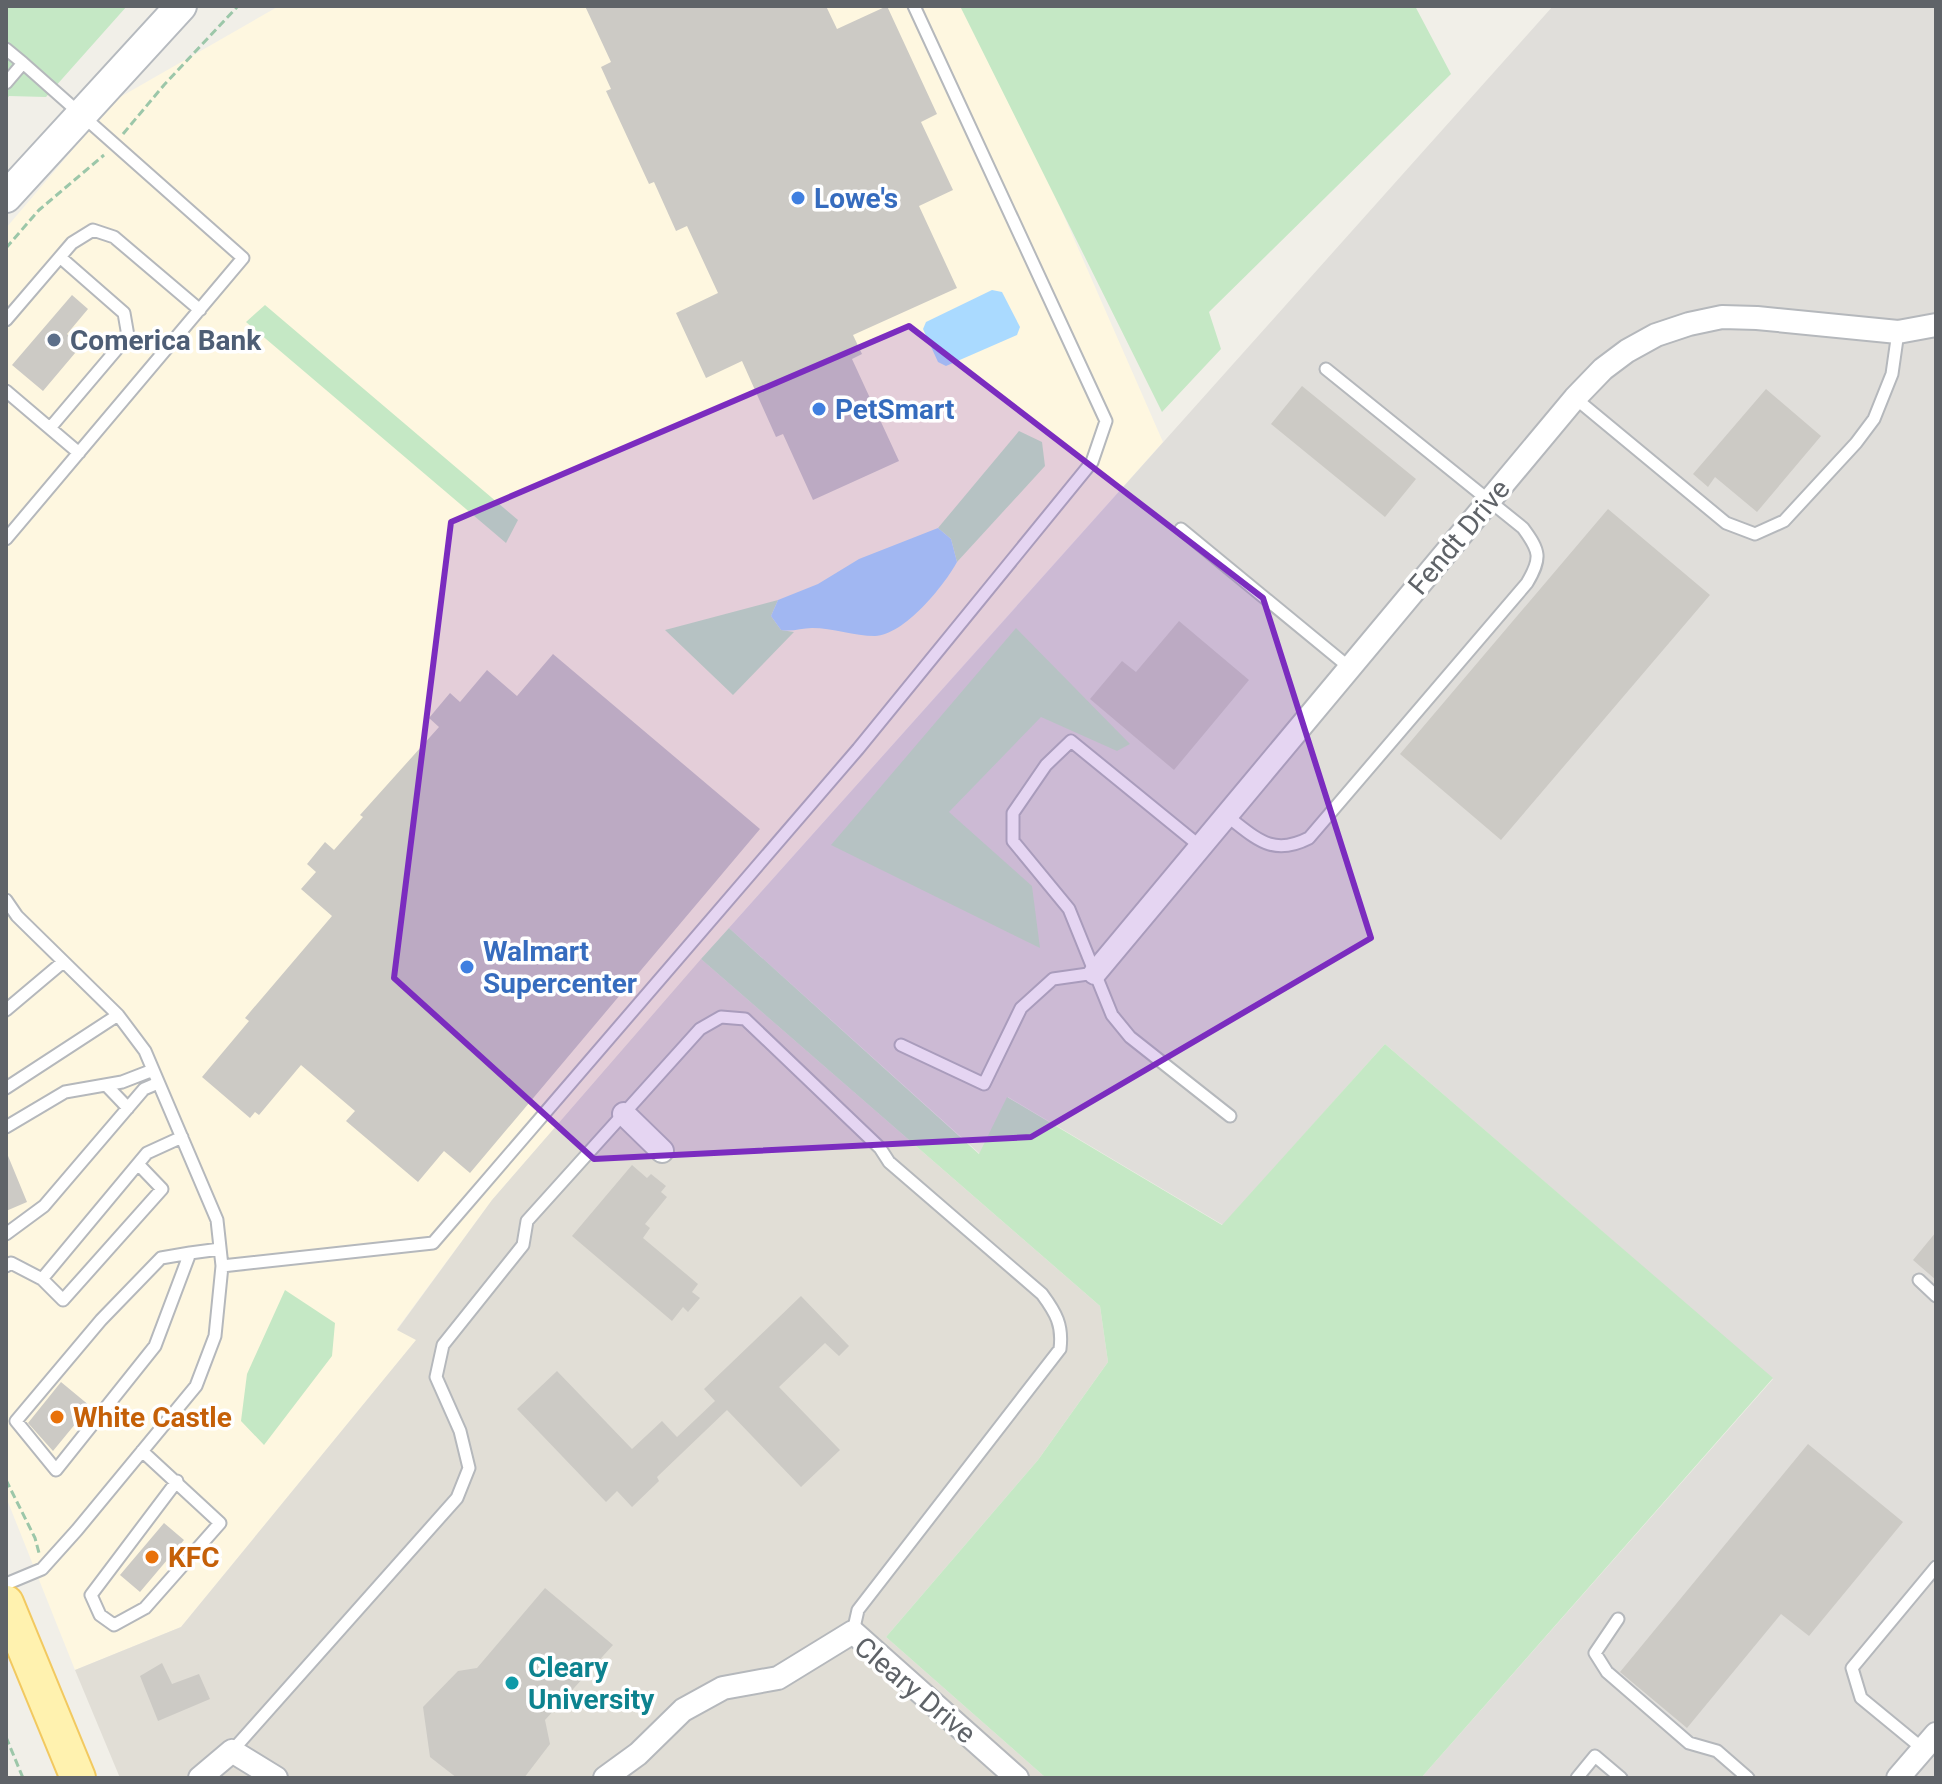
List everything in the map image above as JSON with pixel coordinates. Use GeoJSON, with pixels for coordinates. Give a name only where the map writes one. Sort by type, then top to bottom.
{"type":"FeatureCollection","features":[{"type":"Feature","properties":{"kind":"main road"},"geometry":{"type":"LineString","coordinates":[[6,197],[181,6]]}},
{"type":"Feature","properties":{"kind":"main road"},"geometry":{"type":"LineString","coordinates":[[6,1603],[78,1778]]}},
{"type":"Feature","properties":{"kind":"street","name":"Fendt Drive"},"geometry":{"type":"LineString","coordinates":[[1095,973],[1575,398],[1603,369],[1656,335],[1722,317],[1898,332],[1936,325]]}},
{"type":"Feature","properties":{"kind":"street"},"geometry":{"type":"LineString","coordinates":[[624,1114],[662,1151]]}},
{"type":"Feature","properties":{"kind":"street","name":"Cleary Drive"},"geometry":{"type":"LineString","coordinates":[[605,1778],[638,1754],[683,1710],[723,1688],[778,1678],[853,1632],[1017,1778]]}},
{"type":"Feature","properties":{"kind":"street"},"geometry":{"type":"LineString","coordinates":[[1898,1778],[1930,1741]]}},
{"type":"Feature","properties":{"kind":"street"},"geometry":{"type":"LineString","coordinates":[[200,1778],[232,1751],[276,1778]]}},
{"type":"Feature","properties":{"kind":"lane"},"geometry":{"type":"LineString","coordinates":[[222,1266],[433,1243],[858,749],[1092,462],[1106,421],[914,6]]}},
{"type":"Feature","properties":{"kind":"lane"},"geometry":{"type":"LineString","coordinates":[[6,49],[243,258],[6,539]]}},
{"type":"Feature","properties":{"kind":"lane"},"geometry":{"type":"LineString","coordinates":[[6,83],[23,63]]}},
{"type":"Feature","properties":{"kind":"lane"},"geometry":{"type":"LineString","coordinates":[[6,320],[72,243],[93,230],[114,237],[200,310]]}},
{"type":"Feature","properties":{"kind":"lane"},"geometry":{"type":"LineString","coordinates":[[50,428],[128,336],[124,313],[60,257]]}},
{"type":"Feature","properties":{"kind":"lane"},"geometry":{"type":"LineString","coordinates":[[1575,398],[1726,523],[1755,534],[1784,521],[1874,419],[1892,374],[1898,332]]}},
{"type":"Feature","properties":{"kind":"lane"},"geometry":{"type":"LineString","coordinates":[[1227,816],[1273,847],[1293,846],[1309,838],[1527,583],[1538,565],[1536,546],[1523,528],[1326,369]]}},
{"type":"Feature","properties":{"kind":"lane"},"geometry":{"type":"LineString","coordinates":[[6,391],[79,453]]}},
{"type":"Feature","properties":{"kind":"lane"},"geometry":{"type":"LineString","coordinates":[[1181,529],[1350,668]]}},
{"type":"Feature","properties":{"kind":"lane"},"geometry":{"type":"LineString","coordinates":[[1201,847],[1071,741],[1046,765],[1013,813],[1013,841],[1069,909],[1112,1015],[1130,1037],[1230,1116]]}},
{"type":"Feature","properties":{"kind":"lane"},"geometry":{"type":"LineString","coordinates":[[6,900],[17,916],[118,1015],[145,1051],[217,1220],[222,1266],[215,1336],[196,1386],[42,1569],[6,1584]]}},
{"type":"Feature","properties":{"kind":"lane"},"geometry":{"type":"LineString","coordinates":[[6,1010],[63,962]]}},
{"type":"Feature","properties":{"kind":"lane"},"geometry":{"type":"LineString","coordinates":[[901,1045],[984,1084],[1021,1008],[1053,979],[1095,973]]}},
{"type":"Feature","properties":{"kind":"lane"},"geometry":{"type":"LineString","coordinates":[[6,1088],[118,1015]]}},
{"type":"Feature","properties":{"kind":"lane"},"geometry":{"type":"LineString","coordinates":[[232,1751],[457,1498],[469,1468],[460,1431],[436,1377],[443,1345],[523,1245],[527,1221],[700,1029],[721,1017],[745,1019],[880,1148],[889,1162],[1042,1294],[1056,1313],[1062,1330],[1060,1349],[858,1610],[853,1632]]}},
{"type":"Feature","properties":{"kind":"lane"},"geometry":{"type":"LineString","coordinates":[[6,1127],[65,1092],[122,1082],[153,1070]]}},
{"type":"Feature","properties":{"kind":"lane"},"geometry":{"type":"LineString","coordinates":[[6,1234],[44,1206],[144,1089],[158,1083]]}},
{"type":"Feature","properties":{"kind":"lane"},"geometry":{"type":"LineString","coordinates":[[106,1085],[128,1108]]}},
{"type":"Feature","properties":{"kind":"lane"},"geometry":{"type":"LineString","coordinates":[[42,1279],[147,1153],[182,1137]]}},
{"type":"Feature","properties":{"kind":"lane"},"geometry":{"type":"LineString","coordinates":[[6,1266],[11,1263],[42,1279],[63,1300],[162,1189],[138,1164]]}},
{"type":"Feature","properties":{"kind":"lane"},"geometry":{"type":"LineString","coordinates":[[190,1253],[155,1346],[56,1470],[16,1421],[101,1320],[161,1258],[190,1253],[220,1249]]}},
{"type":"Feature","properties":{"kind":"lane"},"geometry":{"type":"LineString","coordinates":[[1919,1280],[1936,1296]]}},
{"type":"Feature","properties":{"kind":"lane"},"geometry":{"type":"LineString","coordinates":[[142,1451],[177,1481],[220,1523],[145,1608],[114,1625],[100,1615],[91,1595],[177,1481]]}},
{"type":"Feature","properties":{"kind":"lane"},"geometry":{"type":"LineString","coordinates":[[1930,1741],[1861,1698],[1852,1668],[1936,1567]]}},
{"type":"Feature","properties":{"kind":"lane"},"geometry":{"type":"LineString","coordinates":[[1618,1619],[1595,1653],[1607,1672],[1689,1743],[1717,1751],[1748,1778]]}},
{"type":"Feature","properties":{"kind":"lane"},"geometry":{"type":"LineString","coordinates":[[1577,1778],[1595,1756],[1621,1778]]}},
{"type":"Feature","properties":{"kind":"path"},"geometry":{"type":"LineString","coordinates":[[6,248],[39,210],[97,162],[238,6]]}},
{"type":"Feature","properties":{"kind":"path"},"geometry":{"type":"LineString","coordinates":[[6,1480],[35,1538],[42,1569]]}},
{"type":"Feature","properties":{"kind":"path"},"geometry":{"type":"LineString","coordinates":[[6,1737],[23,1778]]}},
{"type":"Feature","properties":{"kind":"highlighted area"},"geometry":{"type":"Polygon","coordinates":[[[909,326],[1263,598],[1371,938],[1031,1137],[594,1159],[394,978],[451,522],[909,326]]]}},
{"type":"Feature","properties":{"kind":"shaded area"},"geometry":{"type":"Polygon","coordinates":[[[279,6],[972,6],[1163,442],[729,928],[492,1200],[397,1329],[417,1339],[181,1627],[75,1670],[6,1497],[6,228],[115,100],[279,6]]]}},
{"type":"Feature","properties":{"kind":"shaded area"},"geometry":{"type":"Polygon","coordinates":[[[1553,6],[1936,6],[1936,1778],[1421,1778],[1773,1379],[1385,1044],[1223,1225],[1008,1097],[980,1154],[729,928],[1553,6]]]}},
{"type":"Feature","properties":{"kind":"shaded area","name":"Cleary University"},"geometry":{"type":"Polygon","coordinates":[[[701,959],[1100,1306],[1108,1362],[1038,1460],[886,1637],[1046,1778],[120,1778],[75,1670],[181,1627],[416,1340],[397,1330],[492,1200],[701,959]]]}},
{"type":"Feature","properties":{"kind":"green space"},"geometry":{"type":"Polygon","coordinates":[[[6,6],[127,6],[46,97],[9,96],[6,100],[6,6]]]}},
{"type":"Feature","properties":{"kind":"green space"},"geometry":{"type":"Polygon","coordinates":[[[960,6],[1415,6],[1451,74],[1209,312],[1221,349],[1162,412],[960,6]]]}},
{"type":"Feature","properties":{"kind":"green space"},"geometry":{"type":"Polygon","coordinates":[[[265,305],[518,520],[506,543],[246,322],[265,305]]]}},
{"type":"Feature","properties":{"kind":"green space"},"geometry":{"type":"Polygon","coordinates":[[[1019,431],[1042,442],[1045,466],[957,562],[951,539],[938,528],[1019,431]]]}},
{"type":"Feature","properties":{"kind":"green space"},"geometry":{"type":"Polygon","coordinates":[[[778,600],[771,616],[781,630],[794,632],[733,695],[665,630],[778,600]]]}},
{"type":"Feature","properties":{"kind":"green space"},"geometry":{"type":"Polygon","coordinates":[[[1016,628],[1130,744],[1117,751],[1041,717],[949,812],[1032,886],[1040,948],[831,845],[1016,628]]]}},
{"type":"Feature","properties":{"kind":"green space"},"geometry":{"type":"Polygon","coordinates":[[[729,928],[979,1154],[1007,1097],[1222,1225],[1385,1044],[1773,1378],[1421,1778],[1046,1778],[886,1637],[1038,1460],[1108,1362],[1100,1306],[701,959],[729,928]]]}},
{"type":"Feature","properties":{"kind":"green space"},"geometry":{"type":"Polygon","coordinates":[[[285,1290],[335,1323],[332,1356],[264,1445],[241,1421],[247,1374],[285,1290]]]}},
{"type":"Feature","properties":{"kind":"water"},"geometry":{"type":"Polygon","coordinates":[[[992,290],[1002,292],[1020,327],[1017,335],[946,366],[938,362],[923,329],[926,322],[992,290]]]}},
{"type":"Feature","properties":{"kind":"water"},"geometry":{"type":"Polygon","coordinates":[[[938,528],[951,539],[957,562],[922,608],[886,634],[859,635],[820,628],[781,630],[771,616],[778,600],[818,584],[859,559],[938,528]]]}},
{"type":"Feature","properties":{"kind":"building","name":"Lowe's"},"geometry":{"type":"Polygon","coordinates":[[[585,6],[826,6],[837,29],[887,6],[937,114],[921,122],[953,190],[919,206],[957,288],[853,335],[862,354],[852,359],[899,461],[813,500],[783,434],[776,437],[742,361],[706,378],[676,313],[718,293],[687,226],[676,231],[654,182],[649,184],[606,91],[611,89],[601,67],[611,62],[585,6]]]}},
{"type":"Feature","properties":{"kind":"building","name":"Comerica Bank"},"geometry":{"type":"Polygon","coordinates":[[[72,295],[88,309],[67,334],[81,346],[43,391],[12,365],[72,295]]]}},
{"type":"Feature","properties":{"kind":"building"},"geometry":{"type":"Polygon","coordinates":[[[1302,386],[1416,479],[1385,517],[1271,424],[1302,386]]]}},
{"type":"Feature","properties":{"kind":"building"},"geometry":{"type":"Polygon","coordinates":[[[1766,389],[1821,436],[1757,512],[1715,477],[1708,487],[1693,474],[1766,389]]]}},
{"type":"Feature","properties":{"kind":"building"},"geometry":{"type":"Polygon","coordinates":[[[1608,509],[1710,595],[1501,840],[1400,754],[1608,509]]]}},
{"type":"Feature","properties":{"kind":"building"},"geometry":{"type":"Polygon","coordinates":[[[1179,621],[1249,680],[1174,770],[1090,699],[1122,661],[1136,672],[1179,621]]]}},
{"type":"Feature","properties":{"kind":"building","name":"Walmart Supercenter"},"geometry":{"type":"Polygon","coordinates":[[[553,654],[760,829],[470,1173],[444,1151],[418,1182],[346,1121],[355,1111],[301,1065],[259,1115],[255,1112],[250,1118],[202,1077],[249,1021],[245,1018],[332,916],[301,889],[316,872],[307,864],[325,842],[334,850],[363,817],[360,815],[439,727],[429,718],[450,693],[460,702],[487,670],[517,696],[553,654]]]}},
{"type":"Feature","properties":{"kind":"building"},"geometry":{"type":"Polygon","coordinates":[[[6,1151],[27,1202],[6,1211],[6,1151]]]}},
{"type":"Feature","properties":{"kind":"building"},"geometry":{"type":"Polygon","coordinates":[[[632,1165],[647,1178],[651,1174],[666,1186],[661,1192],[667,1197],[645,1224],[650,1228],[643,1238],[698,1284],[692,1292],[700,1298],[688,1312],[683,1307],[672,1321],[572,1236],[632,1165]]]}},
{"type":"Feature","properties":{"kind":"building"},"geometry":{"type":"Polygon","coordinates":[[[1936,1232],[1936,1280],[1913,1260],[1936,1232]]]}},
{"type":"Feature","properties":{"kind":"building"},"geometry":{"type":"Polygon","coordinates":[[[801,1296],[849,1346],[839,1356],[825,1343],[779,1387],[840,1450],[801,1487],[727,1410],[657,1477],[659,1481],[632,1507],[617,1491],[606,1502],[517,1409],[557,1371],[632,1449],[662,1421],[677,1437],[715,1401],[704,1389],[801,1296]]]}},
{"type":"Feature","properties":{"kind":"building","name":"White Castle"},"geometry":{"type":"Polygon","coordinates":[[[61,1382],[90,1406],[53,1451],[28,1423],[61,1382]]]}},
{"type":"Feature","properties":{"kind":"building"},"geometry":{"type":"Polygon","coordinates":[[[1808,1444],[1903,1522],[1809,1636],[1781,1614],[1687,1728],[1620,1672],[1808,1444]]]}},
{"type":"Feature","properties":{"kind":"building","name":"KFC"},"geometry":{"type":"Polygon","coordinates":[[[164,1523],[184,1540],[140,1592],[120,1575],[164,1523]]]}},
{"type":"Feature","properties":{"kind":"building","name":"Cleary University"},"geometry":{"type":"Polygon","coordinates":[[[545,1588],[613,1645],[545,1720],[550,1744],[524,1778],[457,1778],[430,1757],[423,1707],[458,1671],[477,1668],[545,1588]]]}},
{"type":"Feature","properties":{"kind":"building"},"geometry":{"type":"Polygon","coordinates":[[[162,1663],[172,1684],[199,1674],[210,1699],[158,1721],[140,1676],[162,1663]]]}},
{"type":"Feature","properties":{"kind":"place","name":"Lowe's"},"geometry":{"type":"Point","coordinates":[798,198]}},
{"type":"Feature","properties":{"kind":"place","name":"Comerica Bank"},"geometry":{"type":"Point","coordinates":[54,340]}},
{"type":"Feature","properties":{"kind":"place","name":"PetSmart"},"geometry":{"type":"Point","coordinates":[819,409]}},
{"type":"Feature","properties":{"kind":"place","name":"Walmart Supercenter"},"geometry":{"type":"Point","coordinates":[467,967]}},
{"type":"Feature","properties":{"kind":"place","name":"White Castle"},"geometry":{"type":"Point","coordinates":[57,1417]}},
{"type":"Feature","properties":{"kind":"place","name":"KFC"},"geometry":{"type":"Point","coordinates":[152,1557]}},
{"type":"Feature","properties":{"kind":"place","name":"Cleary University"},"geometry":{"type":"Point","coordinates":[512,1683]}}]}
